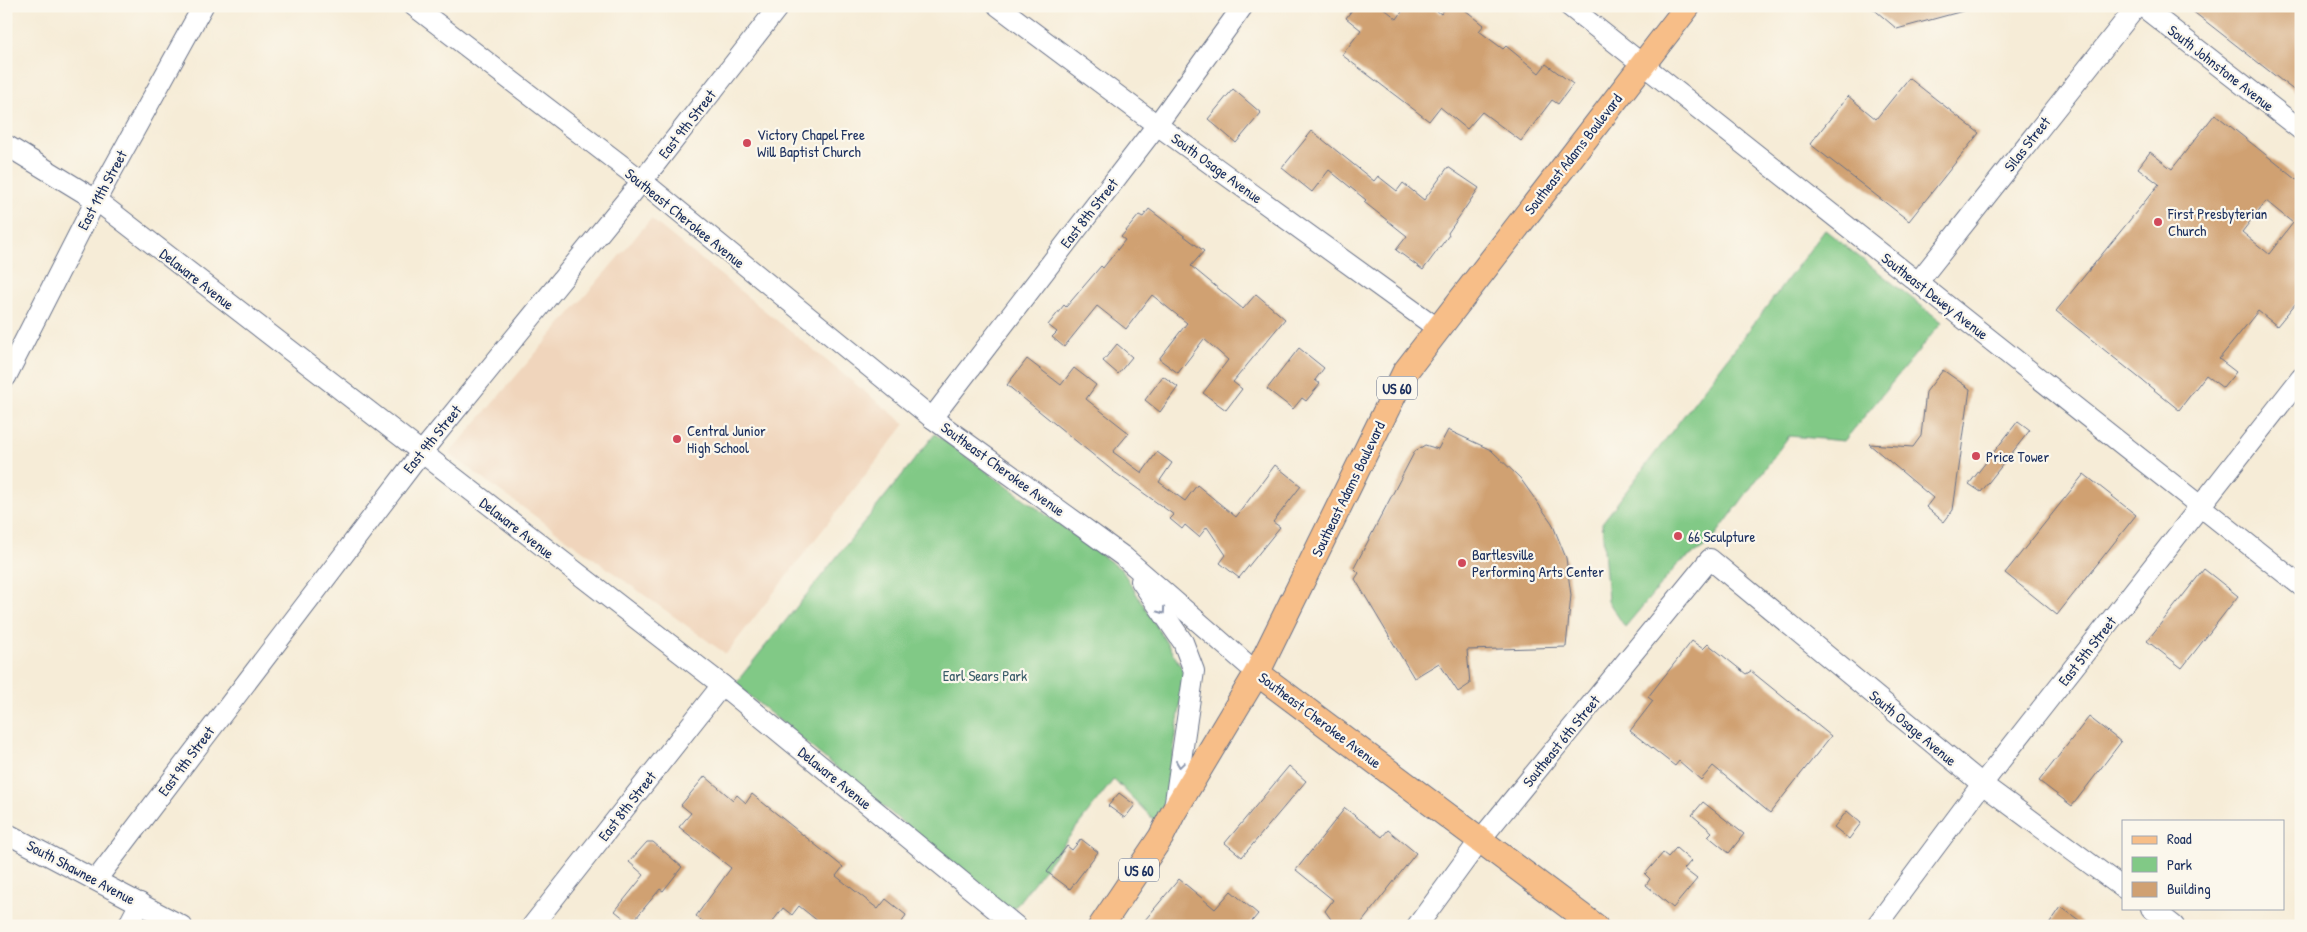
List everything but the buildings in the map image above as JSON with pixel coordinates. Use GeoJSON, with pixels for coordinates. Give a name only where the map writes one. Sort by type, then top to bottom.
{"type":"FeatureCollection","features":[{"type":"Feature","properties":{"kind":"main road","name":"Southeast Adams Boulevard"},"geometry":{"type":"LineString","coordinates":[[1101,926],[1161,837],[1173,813],[1257,673],[1405,372],[1437,328],[1688,6]]}},
{"type":"Feature","properties":{"kind":"main road","name":"Southeast Cherokee Avenue"},"geometry":{"type":"LineString","coordinates":[[1257,673],[1595,926]]}},
{"type":"Feature","properties":{"kind":"street","name":"East 11th Street"},"geometry":{"type":"LineString","coordinates":[[6,377],[96,200],[203,6]]}},
{"type":"Feature","properties":{"kind":"street","name":"Southeast Cherokee Avenue"},"geometry":{"type":"LineString","coordinates":[[414,6],[642,182],[932,418],[1124,557],[1257,673]]}},
{"type":"Feature","properties":{"kind":"street","name":"East 9th Street"},"geometry":{"type":"LineString","coordinates":[[96,880],[420,453],[642,182],[779,6]]}},
{"type":"Feature","properties":{"kind":"street","name":"South Osage Avenue"},"geometry":{"type":"LineString","coordinates":[[998,6],[1156,125],[1437,328]]}},
{"type":"Feature","properties":{"kind":"street","name":"East 8th Street"},"geometry":{"type":"LineString","coordinates":[[932,418],[1156,125],[1243,6]]}},
{"type":"Feature","properties":{"kind":"street","name":"Southeast Dewey Avenue"},"geometry":{"type":"LineString","coordinates":[[1569,6],[2301,586]]}},
{"type":"Feature","properties":{"kind":"street","name":"Silas Street"},"geometry":{"type":"LineString","coordinates":[[1918,282],[2137,6]]}},
{"type":"Feature","properties":{"kind":"street","name":"South Johnstone Avenue"},"geometry":{"type":"LineString","coordinates":[[2142,6],[2301,130]]}},
{"type":"Feature","properties":{"kind":"street","name":"Delaware Avenue"},"geometry":{"type":"LineString","coordinates":[[6,145],[96,200],[420,453],[722,685],[1016,926]]}},
{"type":"Feature","properties":{"kind":"street","name":"East 5th Street"},"geometry":{"type":"LineString","coordinates":[[1876,926],[1982,784],[2301,378]]}},
{"type":"Feature","properties":{"kind":"street"},"geometry":{"type":"LineString","coordinates":[[1124,557],[1183,642],[1194,671],[1173,813]]}},
{"type":"Feature","properties":{"kind":"street","name":"South Osage Avenue"},"geometry":{"type":"LineString","coordinates":[[1710,559],[1982,784],[2122,887]]}},
{"type":"Feature","properties":{"kind":"street","name":"Southeast 6th Street"},"geometry":{"type":"LineString","coordinates":[[1417,926],[1480,840],[1710,559]]}},
{"type":"Feature","properties":{"kind":"street","name":"East 8th Street"},"geometry":{"type":"LineString","coordinates":[[532,926],[722,685]]}},
{"type":"Feature","properties":{"kind":"street","name":"South Shawnee Avenue"},"geometry":{"type":"LineString","coordinates":[[6,832],[182,926]]}},
{"type":"Feature","properties":{"kind":"street"},"geometry":{"type":"LineString","coordinates":[[128,926],[140,903]]}},
{"type":"Feature","properties":{"kind":"street"},"geometry":{"type":"LineString","coordinates":[[2153,910],[2174,926]]}},
{"type":"Feature","properties":{"kind":"shaded area","name":"Central Junior High School"},"geometry":{"type":"Polygon","coordinates":[[[651,219],[905,424],[726,654],[449,454],[651,219]]]}},
{"type":"Feature","properties":{"kind":"green space"},"geometry":{"type":"Polygon","coordinates":[[[1825,230],[1942,322],[1844,441],[1789,436],[1710,543],[1678,564],[1625,627],[1608,601],[1602,523],[1825,230]]]}},
{"type":"Feature","properties":{"kind":"green space","name":"Earl Sears Park"},"geometry":{"type":"Polygon","coordinates":[[[935,434],[1122,570],[1185,673],[1166,803],[1156,822],[1114,779],[1011,912],[735,684],[935,434]]]}},
{"type":"Feature","properties":{"kind":"place","name":"Victory Chapel Free Will Baptist Church"},"geometry":{"type":"Point","coordinates":[747,143]}},
{"type":"Feature","properties":{"kind":"place","name":"First Presbyterian Church"},"geometry":{"type":"Point","coordinates":[2158,222]}},
{"type":"Feature","properties":{"kind":"place","name":"Central Junior High School"},"geometry":{"type":"Point","coordinates":[677,439]}},
{"type":"Feature","properties":{"kind":"place","name":"Price Tower"},"geometry":{"type":"Point","coordinates":[1976,456]}},
{"type":"Feature","properties":{"kind":"place","name":"66 Sculpture"},"geometry":{"type":"Point","coordinates":[1678,536]}},
{"type":"Feature","properties":{"kind":"place","name":"Bartlesville Performing Arts Center"},"geometry":{"type":"Point","coordinates":[1462,563]}}]}
